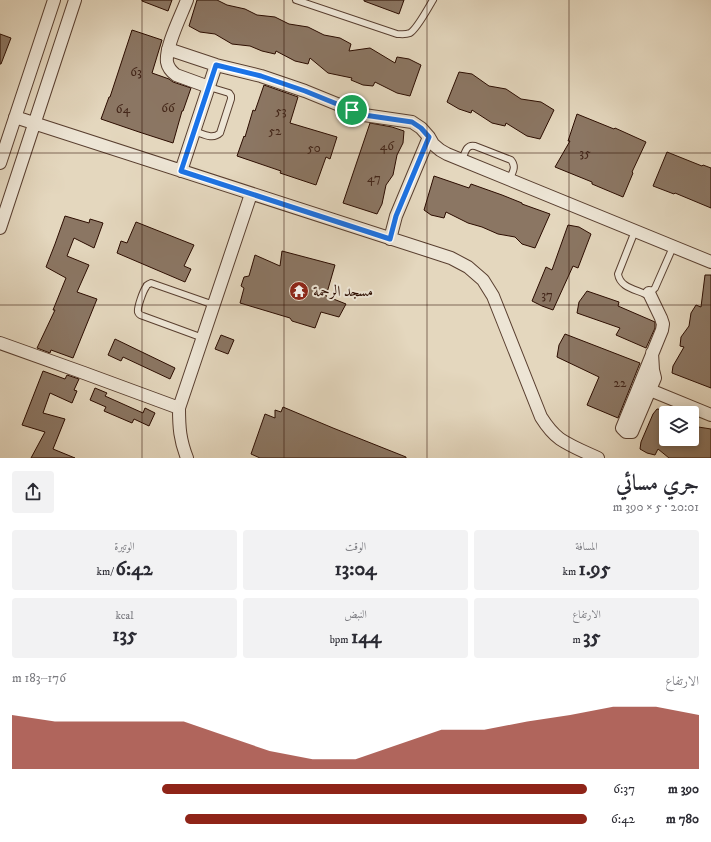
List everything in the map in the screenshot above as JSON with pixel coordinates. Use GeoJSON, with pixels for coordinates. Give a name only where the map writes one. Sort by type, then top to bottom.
{"type":"FeatureCollection","features":[{"type":"Feature","properties":{"kind":"street"},"geometry":{"type":"LineString","coordinates":[[0,163],[54,0]]}},
{"type":"Feature","properties":{"kind":"street"},"geometry":{"type":"LineString","coordinates":[[0,228],[75,0]]}},
{"type":"Feature","properties":{"kind":"street"},"geometry":{"type":"LineString","coordinates":[[187,0],[168,49],[168,67],[176,75],[209,87]]}},
{"type":"Feature","properties":{"kind":"street"},"geometry":{"type":"LineString","coordinates":[[168,49],[216,65],[261,76],[305,91],[364,115],[412,122],[421,128],[433,144],[440,150],[509,180],[711,262]]}},
{"type":"Feature","properties":{"kind":"street"},"geometry":{"type":"LineString","coordinates":[[181,171],[216,65]]}},
{"type":"Feature","properties":{"kind":"street"},"geometry":{"type":"LineString","coordinates":[[15,117],[451,258],[468,267],[483,280],[493,296],[541,417],[549,429],[559,439],[598,458]]}},
{"type":"Feature","properties":{"kind":"street"},"geometry":{"type":"LineString","coordinates":[[390,239],[396,216],[429,137]]}},
{"type":"Feature","properties":{"kind":"street"},"geometry":{"type":"LineString","coordinates":[[187,458],[182,444],[179,426],[179,408],[251,194]]}},
{"type":"Feature","properties":{"kind":"street"},"geometry":{"type":"LineString","coordinates":[[649,293],[663,324],[652,354],[643,396],[711,414]]}},
{"type":"Feature","properties":{"kind":"street"},"geometry":{"type":"LineString","coordinates":[[0,343],[179,408]]}},
{"type":"Feature","properties":{"kind":"lane"},"geometry":{"type":"LineString","coordinates":[[296,0],[396,34],[403,35],[410,33],[415,28],[433,0]]}},
{"type":"Feature","properties":{"kind":"lane"},"geometry":{"type":"LineString","coordinates":[[194,131],[212,136],[217,136],[220,132],[231,96],[228,93],[209,87]]}},
{"type":"Feature","properties":{"kind":"lane"},"geometry":{"type":"LineString","coordinates":[[462,160],[468,146],[472,145],[511,160],[514,168],[509,180]]}},
{"type":"Feature","properties":{"kind":"lane"},"geometry":{"type":"LineString","coordinates":[[635,232],[618,274],[624,285],[645,294],[649,293],[655,288],[673,247]]}},
{"type":"Feature","properties":{"kind":"lane"},"geometry":{"type":"LineString","coordinates":[[203,338],[139,314],[138,307],[147,285],[151,284],[214,305]]}},
{"type":"Feature","properties":{"kind":"building"},"geometry":{"type":"Polygon","coordinates":[[[142,0],[172,0],[168,11],[142,0]]]}},
{"type":"Feature","properties":{"kind":"building"},"geometry":{"type":"Polygon","coordinates":[[[197,0],[217,0],[227,5],[245,9],[257,15],[275,17],[289,24],[308,27],[324,35],[340,38],[351,44],[349,51],[370,48],[395,63],[397,57],[409,59],[421,65],[410,96],[397,93],[375,82],[373,86],[363,85],[351,80],[352,78],[328,73],[310,58],[308,64],[295,61],[276,51],[275,54],[250,46],[232,44],[215,34],[200,32],[189,26],[197,0]]]}},
{"type":"Feature","properties":{"kind":"building"},"geometry":{"type":"Polygon","coordinates":[[[364,0],[404,0],[399,14],[364,0]]]}},
{"type":"Feature","properties":{"kind":"building"},"geometry":{"type":"Polygon","coordinates":[[[132,30],[162,40],[152,73],[191,88],[182,111],[173,143],[101,119],[110,97],[132,30]]]}},
{"type":"Feature","properties":{"kind":"building"},"geometry":{"type":"Polygon","coordinates":[[[0,34],[11,38],[1,64],[0,64],[0,34]]]}},
{"type":"Feature","properties":{"kind":"building"},"geometry":{"type":"Polygon","coordinates":[[[459,72],[472,74],[489,86],[506,89],[521,99],[541,102],[554,110],[540,139],[527,136],[506,123],[505,126],[492,123],[472,110],[471,113],[459,109],[447,102],[459,72]]]}},
{"type":"Feature","properties":{"kind":"building"},"geometry":{"type":"Polygon","coordinates":[[[264,85],[298,97],[290,123],[337,137],[330,159],[326,157],[316,185],[237,156],[244,136],[245,137],[253,110],[255,111],[264,85]]]}},
{"type":"Feature","properties":{"kind":"building"},"geometry":{"type":"Polygon","coordinates":[[[577,114],[614,129],[615,128],[646,142],[632,172],[633,173],[623,197],[592,184],[592,182],[555,167],[570,141],[568,141],[577,114]]]}},
{"type":"Feature","properties":{"kind":"building"},"geometry":{"type":"Polygon","coordinates":[[[370,123],[404,131],[403,143],[397,155],[393,175],[386,185],[382,204],[377,214],[343,203],[370,123]]]}},
{"type":"Feature","properties":{"kind":"building"},"geometry":{"type":"Polygon","coordinates":[[[667,152],[711,168],[711,208],[675,193],[674,194],[653,186],[667,152]]]}},
{"type":"Feature","properties":{"kind":"building"},"geometry":{"type":"Polygon","coordinates":[[[434,176],[469,188],[471,184],[550,214],[535,248],[522,244],[515,237],[498,234],[468,223],[446,212],[444,218],[431,215],[424,210],[434,176]]]}},
{"type":"Feature","properties":{"kind":"building"},"geometry":{"type":"Polygon","coordinates":[[[65,216],[89,223],[90,219],[103,223],[94,248],[74,238],[67,256],[89,265],[77,292],[97,299],[73,358],[51,350],[50,353],[37,348],[55,310],[53,310],[66,278],[46,267],[65,216]]]}},
{"type":"Feature","properties":{"kind":"building"},"geometry":{"type":"Polygon","coordinates":[[[136,222],[194,245],[184,266],[191,269],[185,282],[117,253],[121,241],[127,243],[136,222]]]}},
{"type":"Feature","properties":{"kind":"building"},"geometry":{"type":"Polygon","coordinates":[[[568,225],[579,227],[591,234],[578,268],[573,266],[553,310],[532,301],[546,267],[552,270],[568,225]]]}},
{"type":"Feature","properties":{"kind":"building"},"geometry":{"type":"Polygon","coordinates":[[[282,251],[335,265],[326,296],[346,304],[339,317],[321,312],[315,328],[292,321],[290,318],[240,303],[244,288],[241,286],[244,277],[249,276],[255,255],[280,266],[282,251]]]}},
{"type":"Feature","properties":{"kind":"building"},"geometry":{"type":"Polygon","coordinates":[[[705,275],[711,275],[711,388],[672,373],[673,366],[684,347],[680,346],[681,337],[689,326],[691,313],[696,305],[701,307],[705,275]]]}},
{"type":"Feature","properties":{"kind":"building"},"geometry":{"type":"Polygon","coordinates":[[[587,291],[619,302],[618,306],[655,322],[655,328],[646,348],[616,335],[620,328],[577,313],[579,302],[587,291]]]}},
{"type":"Feature","properties":{"kind":"building"},"geometry":{"type":"Polygon","coordinates":[[[565,334],[640,363],[618,418],[587,405],[599,377],[557,357],[559,345],[565,334]]]}},
{"type":"Feature","properties":{"kind":"building"},"geometry":{"type":"Polygon","coordinates":[[[221,335],[234,340],[228,354],[215,349],[221,335]]]}},
{"type":"Feature","properties":{"kind":"building"},"geometry":{"type":"Polygon","coordinates":[[[115,339],[175,368],[170,379],[123,357],[121,361],[108,355],[115,339]]]}},
{"type":"Feature","properties":{"kind":"building"},"geometry":{"type":"Polygon","coordinates":[[[43,371],[65,379],[67,375],[79,379],[74,390],[77,391],[72,403],[50,393],[43,413],[65,419],[53,449],[75,458],[31,458],[45,432],[22,425],[43,371]]]}},
{"type":"Feature","properties":{"kind":"building"},"geometry":{"type":"Polygon","coordinates":[[[95,388],[107,393],[105,396],[143,413],[145,408],[155,413],[149,426],[134,419],[132,423],[104,411],[106,407],[90,400],[95,388]]]}},
{"type":"Feature","properties":{"kind":"building"},"geometry":{"type":"Polygon","coordinates":[[[283,407],[406,458],[260,458],[251,454],[265,414],[275,418],[275,410],[281,412],[283,407]]]}},
{"type":"Feature","properties":{"kind":"building"},"geometry":{"type":"Polygon","coordinates":[[[657,409],[659,409],[659,446],[699,446],[699,427],[711,429],[711,458],[669,458],[658,449],[655,455],[640,449],[641,442],[653,414],[657,409]]]}},
{"type":"Feature","properties":{"kind":"place","name":"مسجد الرحمة"},"geometry":{"type":"Point","coordinates":[299,291]}},
{"type":"Feature","properties":{"kind":"route"},"geometry":{"type":"LineString","coordinates":[[216,65],[261,76],[305,91],[352,110],[364,115],[412,122],[421,128],[429,137],[396,216],[390,239],[181,171],[216,65]]}}]}
